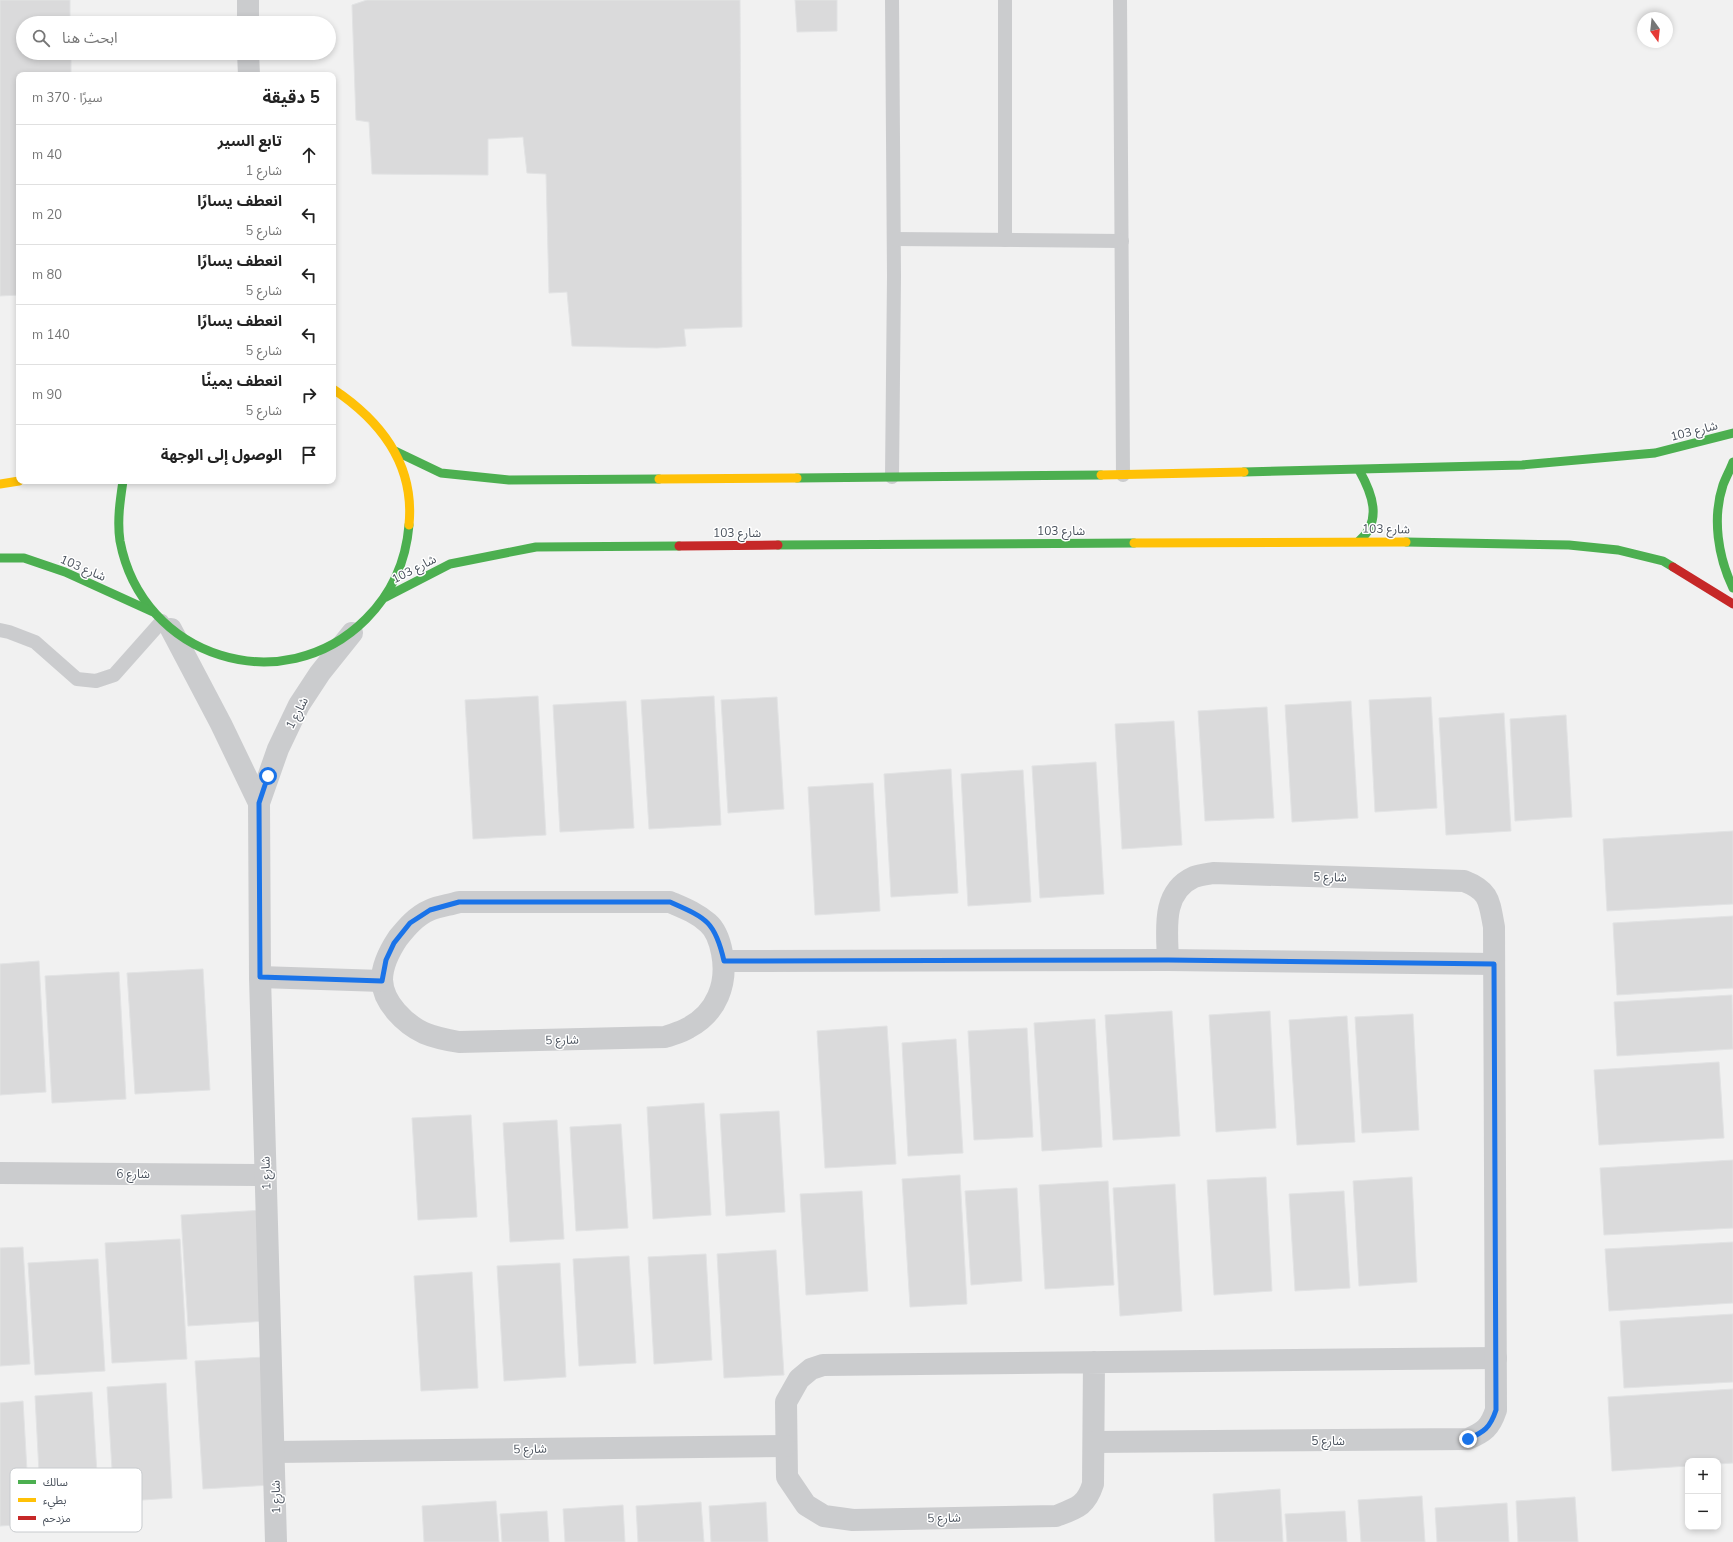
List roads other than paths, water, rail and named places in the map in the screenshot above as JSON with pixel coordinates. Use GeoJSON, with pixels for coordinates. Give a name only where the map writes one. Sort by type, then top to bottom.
{"type":"FeatureCollection","features":[{"type":"Feature","properties":{"kind":"street"},"geometry":{"type":"LineString","coordinates":[[248,0],[248,16]]}},
{"type":"Feature","properties":{"kind":"street"},"geometry":{"type":"LineString","coordinates":[[248,60],[249,72]]}},
{"type":"Feature","properties":{"kind":"street"},"geometry":{"type":"LineString","coordinates":[[123,484],[118,524],[122,548],[129,571],[137,587],[162,621],[188,641],[208,651],[229,658],[250,662],[272,662],[294,659],[314,653],[335,644],[353,632],[371,616],[386,597],[398,574],[406,550],[410,525],[409,500],[404,474],[395,451],[382,431],[367,413],[349,398],[336,391]]}},
{"type":"Feature","properties":{"kind":"street","name":"شارع 103"},"geometry":{"type":"LineString","coordinates":[[395,451],[441,473],[509,480],[1123,475],[1522,465],[1655,453],[1733,433]]}},
{"type":"Feature","properties":{"kind":"street"},"geometry":{"type":"LineString","coordinates":[[1733,462],[1723,486],[1717,520],[1720,553],[1733,588]]}},
{"type":"Feature","properties":{"kind":"street"},"geometry":{"type":"LineString","coordinates":[[1359,470],[1367,483],[1372,499],[1372,519],[1368,533],[1359,541]]}},
{"type":"Feature","properties":{"kind":"street"},"geometry":{"type":"LineString","coordinates":[[0,484],[16,481]]}},
{"type":"Feature","properties":{"kind":"street","name":"شارع 103"},"geometry":{"type":"LineString","coordinates":[[386,597],[450,564],[536,547],[1359,541],[1569,545],[1618,550],[1663,561],[1733,604]]}},
{"type":"Feature","properties":{"kind":"street","name":"شارع 103"},"geometry":{"type":"LineString","coordinates":[[0,558],[24,558],[65,572],[162,621]]}},
{"type":"Feature","properties":{"kind":"street","name":"شارع 1"},"geometry":{"type":"LineString","coordinates":[[162,621],[222,724],[259,803]]}},
{"type":"Feature","properties":{"kind":"street","name":"شارع 1"},"geometry":{"type":"LineString","coordinates":[[276,1542],[275,1452],[260,977],[259,803],[278,749],[299,705],[320,673],[353,632]]}},
{"type":"Feature","properties":{"kind":"street","name":"شارع 5"},"geometry":{"type":"LineString","coordinates":[[1094,1442],[1468,1439],[1483,1432],[1492,1421],[1496,1410],[1494,927],[1490,905],[1485,894],[1478,886],[1464,880],[1212,873],[1195,876],[1182,884],[1172,898],[1167,912],[1168,960]]}},
{"type":"Feature","properties":{"kind":"street","name":"شارع 5"},"geometry":{"type":"LineString","coordinates":[[459,902],[670,902],[697,914],[709,924],[719,940],[724,961],[724,981],[718,999],[706,1015],[689,1028],[665,1037],[459,1042],[439,1038],[423,1032],[401,1018],[388,1000],[382,981],[386,960],[394,943],[410,923],[430,910],[459,902]]}},
{"type":"Feature","properties":{"kind":"street"},"geometry":{"type":"LineString","coordinates":[[724,961],[1168,960],[1494,964]]}},
{"type":"Feature","properties":{"kind":"street"},"geometry":{"type":"LineString","coordinates":[[260,977],[382,981]]}},
{"type":"Feature","properties":{"kind":"street","name":"شارع 6"},"geometry":{"type":"LineString","coordinates":[[0,1173],[266,1175]]}},
{"type":"Feature","properties":{"kind":"street","name":"شارع 5"},"geometry":{"type":"LineString","coordinates":[[1094,1362],[1093,1484],[1089,1497],[1075,1509],[1056,1516],[861,1520],[824,1516],[806,1505],[787,1477],[785,1446],[786,1402],[799,1379],[811,1369],[823,1365],[1094,1362],[1496,1358]]}},
{"type":"Feature","properties":{"kind":"street","name":"شارع 5"},"geometry":{"type":"LineString","coordinates":[[275,1452],[785,1446]]}},
{"type":"Feature","properties":{"kind":"lane"},"geometry":{"type":"LineString","coordinates":[[892,0],[894,240],[892,477]]}},
{"type":"Feature","properties":{"kind":"lane"},"geometry":{"type":"LineString","coordinates":[[1005,0],[1005,240]]}},
{"type":"Feature","properties":{"kind":"lane"},"geometry":{"type":"LineString","coordinates":[[1120,0],[1123,475]]}},
{"type":"Feature","properties":{"kind":"lane"},"geometry":{"type":"LineString","coordinates":[[894,240],[1122,241]]}},
{"type":"Feature","properties":{"kind":"lane"},"geometry":{"type":"LineString","coordinates":[[0,630],[35,642],[77,679],[96,681],[114,675],[162,621]]}}]}
